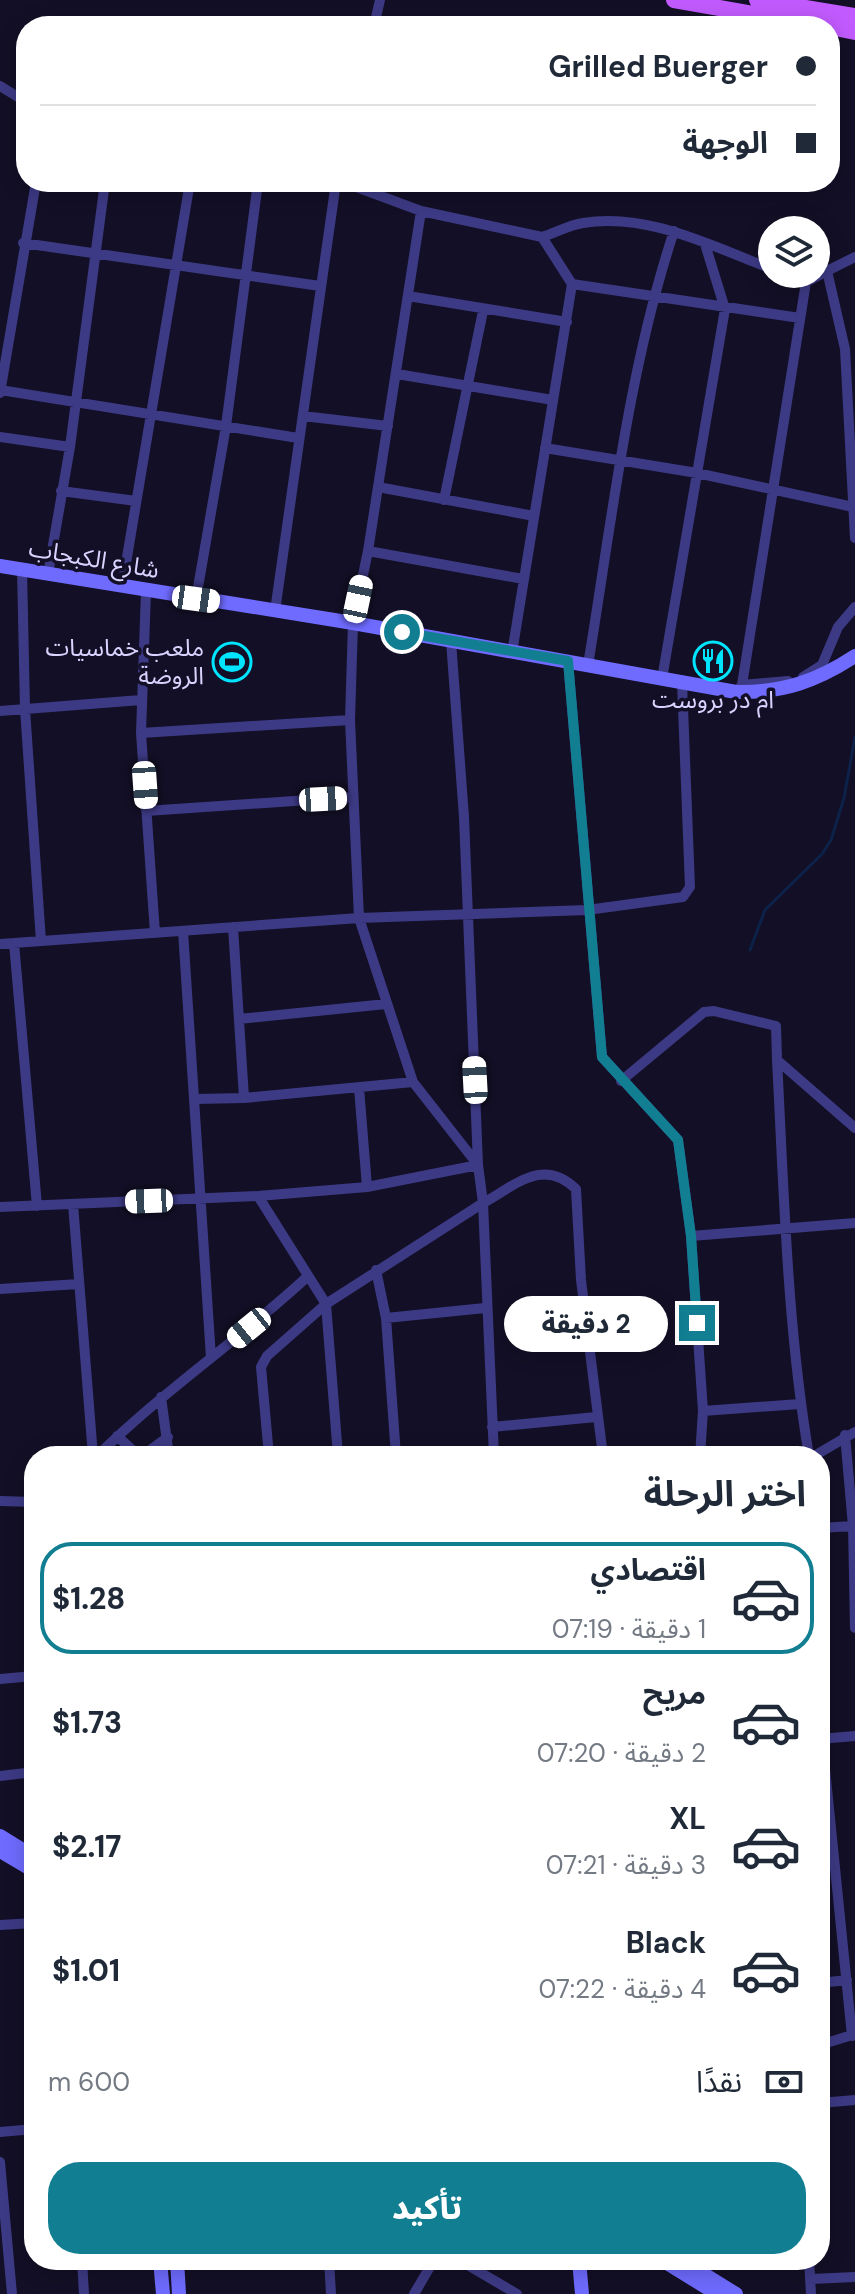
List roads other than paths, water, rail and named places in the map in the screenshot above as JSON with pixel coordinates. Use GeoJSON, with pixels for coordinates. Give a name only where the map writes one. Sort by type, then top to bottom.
{"type":"FeatureCollection","features":[{"type":"Feature","properties":{"kind":"main road"},"geometry":{"type":"LineString","coordinates":[[674,0],[720,4],[776,16]]}},
{"type":"Feature","properties":{"kind":"main road"},"geometry":{"type":"LineString","coordinates":[[757,0],[855,16]]}},
{"type":"Feature","properties":{"kind":"main road","name":"شارع الكبجاب"},"geometry":{"type":"LineString","coordinates":[[0,566],[353,623],[662,679],[739,689],[798,686],[855,656]]}},
{"type":"Feature","properties":{"kind":"main road"},"geometry":{"type":"LineString","coordinates":[[0,1836],[24,1851]]}},
{"type":"Feature","properties":{"kind":"main road"},"geometry":{"type":"LineString","coordinates":[[0,1851],[24,1865]]}},
{"type":"Feature","properties":{"kind":"main road"},"geometry":{"type":"LineString","coordinates":[[161,2270],[163,2294]]}},
{"type":"Feature","properties":{"kind":"main road"},"geometry":{"type":"LineString","coordinates":[[178,2270],[179,2294]]}},
{"type":"Feature","properties":{"kind":"main road"},"geometry":{"type":"LineString","coordinates":[[580,2270],[582,2294]]}},
{"type":"Feature","properties":{"kind":"main road"},"geometry":{"type":"LineString","coordinates":[[678,2270],[717,2294]]}},
{"type":"Feature","properties":{"kind":"main road"},"geometry":{"type":"LineString","coordinates":[[706,2270],[736,2294]]}},
{"type":"Feature","properties":{"kind":"street"},"geometry":{"type":"LineString","coordinates":[[34,192],[4,336],[0,392],[298,438]]}},
{"type":"Feature","properties":{"kind":"street"},"geometry":{"type":"LineString","coordinates":[[48,574],[70,447],[104,192]]}},
{"type":"Feature","properties":{"kind":"street"},"geometry":{"type":"LineString","coordinates":[[122,587],[188,192]]}},
{"type":"Feature","properties":{"kind":"street"},"geometry":{"type":"LineString","coordinates":[[196,599],[226,426],[257,192]]}},
{"type":"Feature","properties":{"kind":"street"},"geometry":{"type":"LineString","coordinates":[[275,611],[334,192]]}},
{"type":"Feature","properties":{"kind":"street"},"geometry":{"type":"LineString","coordinates":[[370,192],[421,211],[542,237],[583,223],[639,224],[674,231],[758,264]]}},
{"type":"Feature","properties":{"kind":"street"},"geometry":{"type":"LineString","coordinates":[[421,211],[368,551],[353,623],[350,720],[359,918],[413,1082],[478,1165]]}},
{"type":"Feature","properties":{"kind":"street"},"geometry":{"type":"LineString","coordinates":[[588,665],[621,461],[653,296],[674,231]]}},
{"type":"Feature","properties":{"kind":"street"},"geometry":{"type":"LineString","coordinates":[[512,653],[572,284],[542,237]]}},
{"type":"Feature","properties":{"kind":"street"},"geometry":{"type":"LineString","coordinates":[[23,243],[320,286]]}},
{"type":"Feature","properties":{"kind":"street"},"geometry":{"type":"LineString","coordinates":[[662,679],[725,309],[705,244]]}},
{"type":"Feature","properties":{"kind":"street"},"geometry":{"type":"LineString","coordinates":[[830,270],[855,257]]}},
{"type":"Feature","properties":{"kind":"street"},"geometry":{"type":"LineString","coordinates":[[572,284],[800,318]]}},
{"type":"Feature","properties":{"kind":"street"},"geometry":{"type":"LineString","coordinates":[[830,284],[845,349],[855,538]]}},
{"type":"Feature","properties":{"kind":"street"},"geometry":{"type":"LineString","coordinates":[[805,288],[775,489],[739,689],[806,676],[822,665],[838,627],[855,607]]}},
{"type":"Feature","properties":{"kind":"street"},"geometry":{"type":"LineString","coordinates":[[408,296],[483,311],[567,322]]}},
{"type":"Feature","properties":{"kind":"street"},"geometry":{"type":"LineString","coordinates":[[444,500],[483,311]]}},
{"type":"Feature","properties":{"kind":"street"},"geometry":{"type":"LineString","coordinates":[[397,374],[553,400]]}},
{"type":"Feature","properties":{"kind":"street"},"geometry":{"type":"LineString","coordinates":[[303,416],[388,426]]}},
{"type":"Feature","properties":{"kind":"street"},"geometry":{"type":"LineString","coordinates":[[0,437],[70,447]]}},
{"type":"Feature","properties":{"kind":"street"},"geometry":{"type":"LineString","coordinates":[[545,448],[697,473],[853,507]]}},
{"type":"Feature","properties":{"kind":"street"},"geometry":{"type":"LineString","coordinates":[[378,487],[534,516]]}},
{"type":"Feature","properties":{"kind":"street"},"geometry":{"type":"LineString","coordinates":[[61,491],[136,501]]}},
{"type":"Feature","properties":{"kind":"street"},"geometry":{"type":"LineString","coordinates":[[368,551],[523,579]]}},
{"type":"Feature","properties":{"kind":"street"},"geometry":{"type":"LineString","coordinates":[[22,569],[25,709],[41,941]]}},
{"type":"Feature","properties":{"kind":"street"},"geometry":{"type":"LineString","coordinates":[[146,591],[141,733],[155,933]]}},
{"type":"Feature","properties":{"kind":"street"},"geometry":{"type":"LineString","coordinates":[[451,641],[464,817],[466,913],[493,1446]]}},
{"type":"Feature","properties":{"kind":"street"},"geometry":{"type":"LineString","coordinates":[[568,661],[602,1057],[678,1140],[691,1236],[703,1411],[701,1446]]}},
{"type":"Feature","properties":{"kind":"street"},"geometry":{"type":"LineString","coordinates":[[0,944],[359,918],[587,910],[688,894],[682,682]]}},
{"type":"Feature","properties":{"kind":"street"},"geometry":{"type":"LineString","coordinates":[[0,711],[141,700]]}},
{"type":"Feature","properties":{"kind":"street"},"geometry":{"type":"LineString","coordinates":[[141,733],[350,720]]}},
{"type":"Feature","properties":{"kind":"street"},"geometry":{"type":"LineString","coordinates":[[146,811],[353,797]]}},
{"type":"Feature","properties":{"kind":"street"},"geometry":{"type":"LineString","coordinates":[[233,927],[244,1098]]}},
{"type":"Feature","properties":{"kind":"street"},"geometry":{"type":"LineString","coordinates":[[183,931],[211,1358]]}},
{"type":"Feature","properties":{"kind":"street"},"geometry":{"type":"LineString","coordinates":[[14,943],[37,1206]]}},
{"type":"Feature","properties":{"kind":"street"},"geometry":{"type":"LineString","coordinates":[[239,1019],[386,1004]]}},
{"type":"Feature","properties":{"kind":"street"},"geometry":{"type":"LineString","coordinates":[[621,1081],[710,1010],[776,1026],[786,1230],[800,1404],[809,1446]]}},
{"type":"Feature","properties":{"kind":"street"},"geometry":{"type":"LineString","coordinates":[[777,1060],[855,1128]]}},
{"type":"Feature","properties":{"kind":"street"},"geometry":{"type":"LineString","coordinates":[[195,1099],[244,1098],[413,1082]]}},
{"type":"Feature","properties":{"kind":"street"},"geometry":{"type":"LineString","coordinates":[[359,1088],[367,1187]]}},
{"type":"Feature","properties":{"kind":"street"},"geometry":{"type":"LineString","coordinates":[[0,1207],[258,1196],[367,1187],[478,1165]]}},
{"type":"Feature","properties":{"kind":"street"},"geometry":{"type":"LineString","coordinates":[[268,1446],[261,1367],[267,1356],[326,1304],[376,1270],[483,1203],[536,1174],[550,1172],[564,1178],[576,1189],[601,1446]]}},
{"type":"Feature","properties":{"kind":"street"},"geometry":{"type":"LineString","coordinates":[[258,1196],[326,1304],[337,1446]]}},
{"type":"Feature","properties":{"kind":"street"},"geometry":{"type":"LineString","coordinates":[[73,1204],[94,1446]]}},
{"type":"Feature","properties":{"kind":"street"},"geometry":{"type":"LineString","coordinates":[[691,1236],[855,1223]]}},
{"type":"Feature","properties":{"kind":"street"},"geometry":{"type":"LineString","coordinates":[[376,1270],[386,1318],[395,1446]]}},
{"type":"Feature","properties":{"kind":"street"},"geometry":{"type":"LineString","coordinates":[[106,1446],[307,1277]]}},
{"type":"Feature","properties":{"kind":"street"},"geometry":{"type":"LineString","coordinates":[[0,1289],[79,1284]]}},
{"type":"Feature","properties":{"kind":"street"},"geometry":{"type":"LineString","coordinates":[[386,1318],[485,1308]]}},
{"type":"Feature","properties":{"kind":"street"},"geometry":{"type":"LineString","coordinates":[[161,1397],[168,1446]]}},
{"type":"Feature","properties":{"kind":"street"},"geometry":{"type":"LineString","coordinates":[[703,1411],[800,1404]]}},
{"type":"Feature","properties":{"kind":"street"},"geometry":{"type":"LineString","coordinates":[[492,1427],[596,1417]]}},
{"type":"Feature","properties":{"kind":"street"},"geometry":{"type":"LineString","coordinates":[[828,1446],[850,1433],[855,1628]]}},
{"type":"Feature","properties":{"kind":"street"},"geometry":{"type":"LineString","coordinates":[[117,1436],[129,1446]]}},
{"type":"Feature","properties":{"kind":"street"},"geometry":{"type":"LineString","coordinates":[[155,1446],[168,1437]]}},
{"type":"Feature","properties":{"kind":"street"},"geometry":{"type":"LineString","coordinates":[[0,1501],[24,1502]]}},
{"type":"Feature","properties":{"kind":"street"},"geometry":{"type":"LineString","coordinates":[[830,1527],[853,1526]]}},
{"type":"Feature","properties":{"kind":"street"},"geometry":{"type":"LineString","coordinates":[[0,1679],[24,1677]]}},
{"type":"Feature","properties":{"kind":"street"},"geometry":{"type":"LineString","coordinates":[[830,1738],[855,1736]]}},
{"type":"Feature","properties":{"kind":"street"},"geometry":{"type":"LineString","coordinates":[[0,1776],[24,1773]]}},
{"type":"Feature","properties":{"kind":"street"},"geometry":{"type":"LineString","coordinates":[[830,1822],[854,2035],[830,2042]]}},
{"type":"Feature","properties":{"kind":"street"},"geometry":{"type":"LineString","coordinates":[[0,1925],[24,1924]]}},
{"type":"Feature","properties":{"kind":"street"},"geometry":{"type":"LineString","coordinates":[[830,1982],[847,1980]]}},
{"type":"Feature","properties":{"kind":"street"},"geometry":{"type":"LineString","coordinates":[[830,2102],[855,2100]]}},
{"type":"Feature","properties":{"kind":"street"},"geometry":{"type":"LineString","coordinates":[[0,2132],[24,2130]]}},
{"type":"Feature","properties":{"kind":"street"},"geometry":{"type":"LineString","coordinates":[[0,2162],[5,2266],[12,2294]]}},
{"type":"Feature","properties":{"kind":"street"},"geometry":{"type":"LineString","coordinates":[[83,2270],[84,2294]]}},
{"type":"Feature","properties":{"kind":"street"},"geometry":{"type":"LineString","coordinates":[[330,2270],[331,2294]]}},
{"type":"Feature","properties":{"kind":"street"},"geometry":{"type":"LineString","coordinates":[[414,2294],[428,2270]]}},
{"type":"Feature","properties":{"kind":"street"},"geometry":{"type":"LineString","coordinates":[[472,2270],[496,2288],[517,2294]]}},
{"type":"Feature","properties":{"kind":"street"},"geometry":{"type":"LineString","coordinates":[[810,2270],[811,2294]]}},
{"type":"Feature","properties":{"kind":"street"},"geometry":{"type":"LineString","coordinates":[[811,2279],[855,2277]]}},
{"type":"Feature","properties":{"kind":"waterway"},"geometry":{"type":"LineString","coordinates":[[750,950],[765,910],[822,854],[831,840],[844,798],[855,737]]}},
{"type":"Feature","properties":{"kind":"place","name":"ام در بروست"},"geometry":{"type":"Point","coordinates":[713,661]}},
{"type":"Feature","properties":{"kind":"place","name":"ملعب خماسيات الروضة"},"geometry":{"type":"Point","coordinates":[232,662]}}]}
